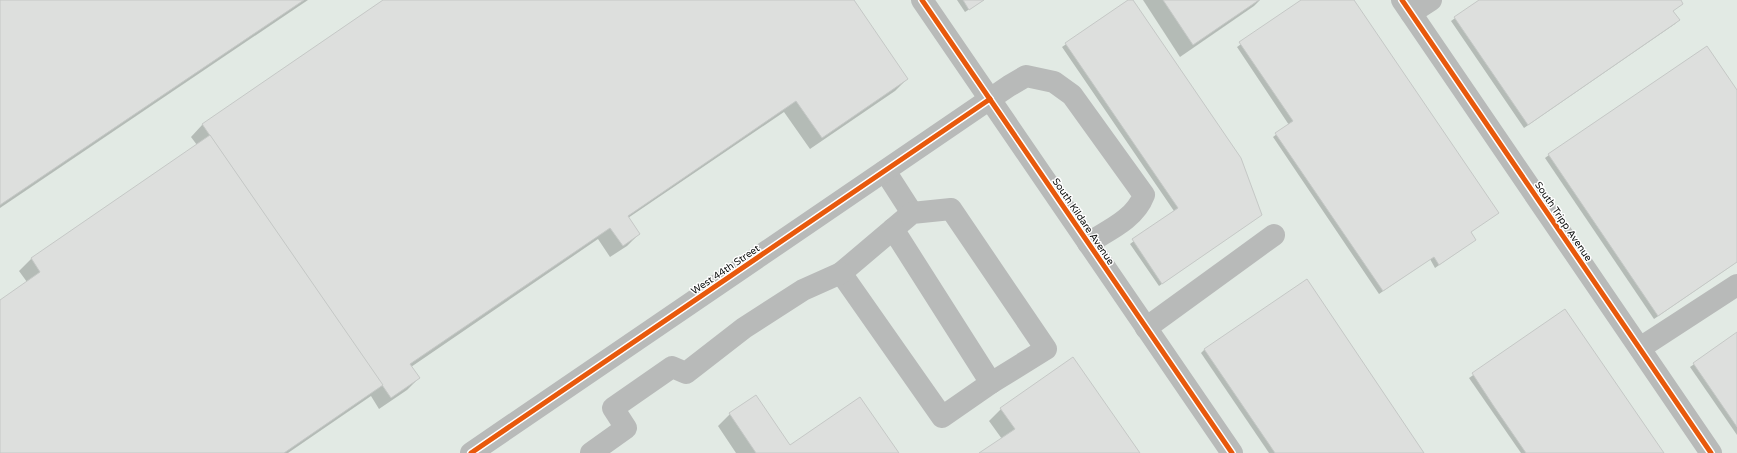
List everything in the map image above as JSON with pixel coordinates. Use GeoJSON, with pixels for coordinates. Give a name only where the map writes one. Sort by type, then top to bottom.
{"type":"FeatureCollection","features":[{"type":"Feature","properties":{"kind":"street","name":"South Kildare Avenue"},"geometry":{"type":"LineString","coordinates":[[922,0],[1232,453]]}},
{"type":"Feature","properties":{"kind":"street"},"geometry":{"type":"LineString","coordinates":[[1406,7],[1431,0]]}},
{"type":"Feature","properties":{"kind":"street","name":"South Tripp Avenue"},"geometry":{"type":"LineString","coordinates":[[1406,7],[1711,453]]}},
{"type":"Feature","properties":{"kind":"street","name":"West 44th Street"},"geometry":{"type":"LineString","coordinates":[[471,453],[990,99],[1026,76],[1054,82],[1072,95],[1144,195],[1140,205],[1124,220],[1088,243]]}},
{"type":"Feature","properties":{"kind":"street"},"geometry":{"type":"LineString","coordinates":[[885,171],[912,213]]}},
{"type":"Feature","properties":{"kind":"street"},"geometry":{"type":"LineString","coordinates":[[591,453],[626,428],[613,408],[672,367],[686,373],[744,328],[803,290],[840,273],[912,213],[951,209],[1046,349],[990,383],[942,417],[840,273]]}},
{"type":"Feature","properties":{"kind":"street"},"geometry":{"type":"LineString","coordinates":[[893,229],[990,383]]}},
{"type":"Feature","properties":{"kind":"street"},"geometry":{"type":"LineString","coordinates":[[1146,328],[1274,235]]}},
{"type":"Feature","properties":{"kind":"street"},"geometry":{"type":"LineString","coordinates":[[1640,348],[1737,285]]}},
{"type":"Feature","properties":{"kind":"shaded area"},"geometry":{"type":"Polygon","coordinates":[[[0,0],[1737,0],[1737,453],[0,453],[0,0]]]}},
{"type":"Feature","properties":{"kind":"building"},"geometry":{"type":"Polygon","coordinates":[[[0,0],[304,0],[0,205],[0,0]]]}},
{"type":"Feature","properties":{"kind":"building"},"geometry":{"type":"Polygon","coordinates":[[[383,0],[854,0],[908,79],[822,138],[796,101],[628,216],[640,234],[623,246],[610,228],[410,364],[420,378],[391,398],[202,124],[383,0]]]}},
{"type":"Feature","properties":{"kind":"building"},"geometry":{"type":"Polygon","coordinates":[[[963,0],[984,0],[969,10],[963,0]]]}},
{"type":"Feature","properties":{"kind":"building"},"geometry":{"type":"Polygon","coordinates":[[[1128,0],[1133,0],[1241,158],[1262,215],[1162,284],[1132,239],[1178,208],[1065,43],[1128,0]]]}},
{"type":"Feature","properties":{"kind":"building"},"geometry":{"type":"Polygon","coordinates":[[[1163,0],[1259,0],[1193,45],[1163,0]]]}},
{"type":"Feature","properties":{"kind":"building"},"geometry":{"type":"Polygon","coordinates":[[[1301,0],[1354,0],[1499,213],[1471,232],[1476,240],[1439,265],[1434,257],[1383,291],[1275,133],[1293,121],[1239,42],[1301,0]]]}},
{"type":"Feature","properties":{"kind":"building"},"geometry":{"type":"Polygon","coordinates":[[[1479,0],[1681,0],[1683,4],[1673,11],[1680,20],[1528,125],[1454,17],[1479,0]]]}},
{"type":"Feature","properties":{"kind":"building"},"geometry":{"type":"Polygon","coordinates":[[[1707,46],[1737,90],[1737,262],[1658,316],[1548,154],[1707,46]]]}},
{"type":"Feature","properties":{"kind":"building"},"geometry":{"type":"Polygon","coordinates":[[[210,135],[383,385],[284,453],[0,453],[0,300],[40,272],[31,258],[210,135]]]}},
{"type":"Feature","properties":{"kind":"building"},"geometry":{"type":"Polygon","coordinates":[[[1307,279],[1424,453],[1275,453],[1204,349],[1307,279]]]}},
{"type":"Feature","properties":{"kind":"building"},"geometry":{"type":"Polygon","coordinates":[[[1565,309],[1664,453],[1526,453],[1493,405],[1472,373],[1565,309]]]}},
{"type":"Feature","properties":{"kind":"building"},"geometry":{"type":"Polygon","coordinates":[[[1737,332],[1737,427],[1693,363],[1737,332]]]}},
{"type":"Feature","properties":{"kind":"building"},"geometry":{"type":"Polygon","coordinates":[[[1073,357],[1140,453],[979,453],[1015,429],[1000,408],[1073,357]]]}},
{"type":"Feature","properties":{"kind":"building"},"geometry":{"type":"Polygon","coordinates":[[[756,395],[790,445],[860,397],[899,453],[756,453],[729,413],[756,395]]]}},
{"type":"Feature","properties":{"kind":"cycle path"},"geometry":{"type":"LineString","coordinates":[[922,0],[1232,453]]}},
{"type":"Feature","properties":{"kind":"cycle path"},"geometry":{"type":"LineString","coordinates":[[1402,0],[1711,453]]}},
{"type":"Feature","properties":{"kind":"cycle path"},"geometry":{"type":"LineString","coordinates":[[471,453],[990,99]]}}]}
